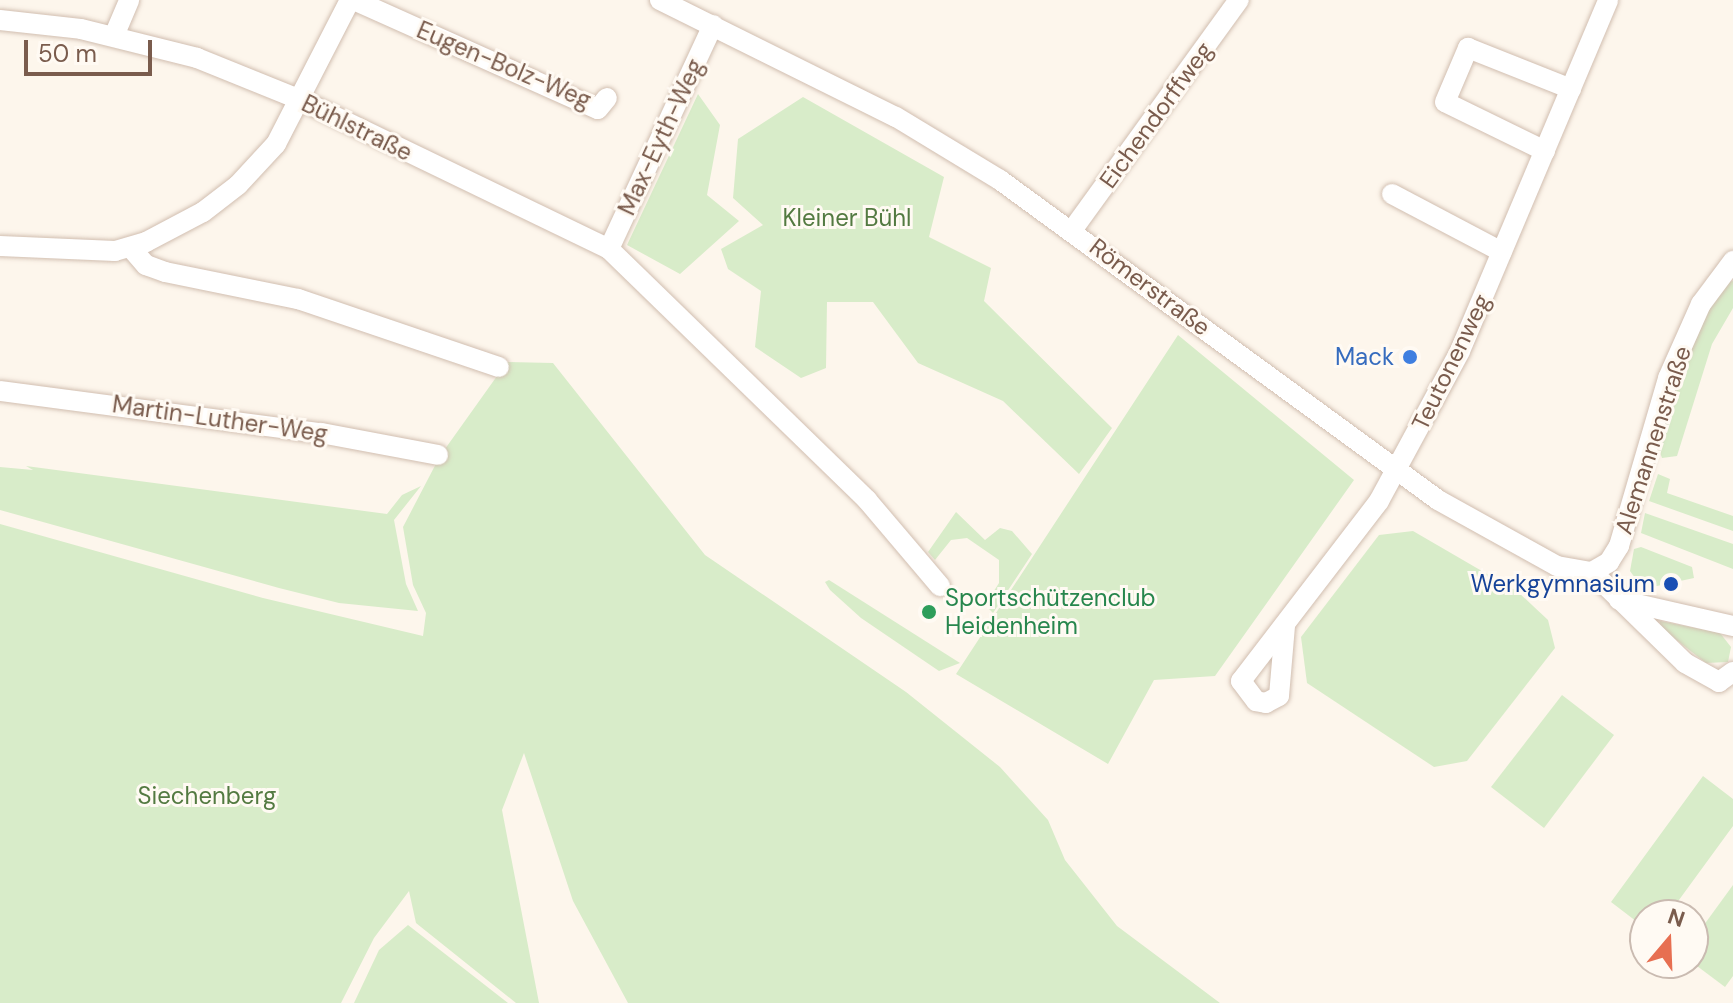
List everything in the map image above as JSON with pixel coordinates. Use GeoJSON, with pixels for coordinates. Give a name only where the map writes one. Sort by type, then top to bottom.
{"type":"FeatureCollection","features":[{"type":"Feature","properties":{"kind":"street"},"geometry":{"type":"LineString","coordinates":[[114,36],[129,0]]}},
{"type":"Feature","properties":{"kind":"street"},"geometry":{"type":"LineString","coordinates":[[0,246],[92,253],[131,248],[194,218],[238,185],[276,144],[352,0]]}},
{"type":"Feature","properties":{"kind":"street","name":"Eugen-Bolz-Weg"},"geometry":{"type":"LineString","coordinates":[[352,0],[598,109],[607,98]]}},
{"type":"Feature","properties":{"kind":"street","name":"Römerstraße"},"geometry":{"type":"LineString","coordinates":[[660,0],[896,117],[1073,229],[1397,471],[1521,549],[1557,566],[1592,572]]}},
{"type":"Feature","properties":{"kind":"street","name":"Eichendorffweg"},"geometry":{"type":"LineString","coordinates":[[1073,229],[1238,0]]}},
{"type":"Feature","properties":{"kind":"street","name":"Teutonenweg"},"geometry":{"type":"LineString","coordinates":[[1285,626],[1397,471],[1460,351],[1608,0]]}},
{"type":"Feature","properties":{"kind":"street","name":"Bühlstraße"},"geometry":{"type":"LineString","coordinates":[[0,20],[114,36],[197,58],[301,100],[609,249]]}},
{"type":"Feature","properties":{"kind":"street","name":"Max-Eyth-Weg"},"geometry":{"type":"LineString","coordinates":[[609,249],[713,25]]}},
{"type":"Feature","properties":{"kind":"street"},"geometry":{"type":"LineString","coordinates":[[1545,151],[1445,102],[1468,48],[1571,89]]}},
{"type":"Feature","properties":{"kind":"street"},"geometry":{"type":"LineString","coordinates":[[1392,194],[1502,252]]}},
{"type":"Feature","properties":{"kind":"street"},"geometry":{"type":"LineString","coordinates":[[131,248],[146,265],[165,272],[298,299],[499,367]]}},
{"type":"Feature","properties":{"kind":"street"},"geometry":{"type":"LineString","coordinates":[[609,249],[867,500],[940,586]]}},
{"type":"Feature","properties":{"kind":"street","name":"Alemannenstraße"},"geometry":{"type":"LineString","coordinates":[[1592,572],[1609,562],[1619,546],[1668,378],[1701,304],[1733,261]]}},
{"type":"Feature","properties":{"kind":"street","name":"Martin-Luther-Weg"},"geometry":{"type":"LineString","coordinates":[[0,391],[321,433],[438,455]]}},
{"type":"Feature","properties":{"kind":"street"},"geometry":{"type":"LineString","coordinates":[[1592,572],[1685,663],[1719,682],[1733,672]]}},
{"type":"Feature","properties":{"kind":"street"},"geometry":{"type":"LineString","coordinates":[[1619,600],[1733,626]]}},
{"type":"Feature","properties":{"kind":"green space"},"geometry":{"type":"Polygon","coordinates":[[[698,94],[720,125],[707,195],[739,221],[680,274],[627,245],[698,94]]]}},
{"type":"Feature","properties":{"kind":"green space","name":"Kleiner Bühl"},"geometry":{"type":"Polygon","coordinates":[[[803,97],[944,177],[929,237],[991,268],[984,301],[1112,428],[1079,474],[1003,401],[918,363],[873,302],[827,302],[826,368],[801,378],[755,347],[761,291],[728,269],[721,249],[763,225],[733,198],[738,139],[803,97]]]}},
{"type":"Feature","properties":{"kind":"green space"},"geometry":{"type":"Polygon","coordinates":[[[1733,281],[1733,308],[1712,344],[1677,456],[1662,458],[1658,447],[1688,349],[1720,284],[1733,281]]]}},
{"type":"Feature","properties":{"kind":"green space"},"geometry":{"type":"Polygon","coordinates":[[[1178,335],[1354,480],[1215,676],[1154,680],[1108,764],[956,674],[1178,335]]]}},
{"type":"Feature","properties":{"kind":"green space","name":"Siechenberg"},"geometry":{"type":"Polygon","coordinates":[[[507,362],[553,363],[705,555],[906,692],[1000,767],[1048,820],[1065,860],[1117,926],[1220,1003],[628,1003],[573,901],[524,753],[502,810],[539,1003],[516,1003],[416,923],[409,891],[374,938],[341,1003],[0,1003],[0,524],[263,598],[423,636],[426,613],[413,585],[403,527],[440,456],[507,362]]]}},
{"type":"Feature","properties":{"kind":"green space"},"geometry":{"type":"Polygon","coordinates":[[[26,466],[387,514],[402,495],[421,486],[394,520],[406,584],[418,611],[339,603],[0,510],[0,467],[33,470],[26,466]]]}},
{"type":"Feature","properties":{"kind":"green space"},"geometry":{"type":"Polygon","coordinates":[[[1658,474],[1670,479],[1667,493],[1733,516],[1733,531],[1649,501],[1658,474]]]}},
{"type":"Feature","properties":{"kind":"green space"},"geometry":{"type":"Polygon","coordinates":[[[956,512],[985,540],[1000,528],[1012,531],[1032,554],[993,613],[985,605],[999,583],[999,560],[967,538],[951,540],[935,560],[928,552],[956,512]]]}},
{"type":"Feature","properties":{"kind":"green space"},"geometry":{"type":"Polygon","coordinates":[[[1645,513],[1733,544],[1733,569],[1641,533],[1645,513]]]}},
{"type":"Feature","properties":{"kind":"green space"},"geometry":{"type":"Polygon","coordinates":[[[1413,531],[1518,592],[1548,620],[1555,648],[1467,761],[1434,767],[1307,683],[1301,637],[1379,535],[1413,531]]]}},
{"type":"Feature","properties":{"kind":"green space"},"geometry":{"type":"Polygon","coordinates":[[[1641,547],[1692,567],[1694,578],[1643,589],[1630,571],[1634,549],[1641,547]]]}},
{"type":"Feature","properties":{"kind":"green space"},"geometry":{"type":"Polygon","coordinates":[[[829,580],[960,663],[939,671],[861,618],[830,590],[825,582],[829,580]]]}},
{"type":"Feature","properties":{"kind":"green space"},"geometry":{"type":"Polygon","coordinates":[[[1660,621],[1720,633],[1731,647],[1728,662],[1706,663],[1660,627],[1660,621]]]}},
{"type":"Feature","properties":{"kind":"green space"},"geometry":{"type":"Polygon","coordinates":[[[1562,695],[1614,735],[1544,828],[1491,787],[1562,695]]]}},
{"type":"Feature","properties":{"kind":"green space"},"geometry":{"type":"Polygon","coordinates":[[[1703,776],[1733,799],[1733,826],[1680,899],[1629,899],[1629,916],[1611,902],[1703,776]]]}},
{"type":"Feature","properties":{"kind":"green space"},"geometry":{"type":"Polygon","coordinates":[[[1733,885],[1733,976],[1725,987],[1709,975],[1709,918],[1733,885]]]}},
{"type":"Feature","properties":{"kind":"green space"},"geometry":{"type":"Polygon","coordinates":[[[408,925],[508,1003],[354,1003],[379,950],[408,925]]]}},
{"type":"Feature","properties":{"kind":"place","name":"Mack"},"geometry":{"type":"Point","coordinates":[1410,357]}},
{"type":"Feature","properties":{"kind":"place","name":"Werkgymnasium"},"geometry":{"type":"Point","coordinates":[1671,584]}},
{"type":"Feature","properties":{"kind":"place","name":"Sportschützenclub Heidenheim"},"geometry":{"type":"Point","coordinates":[929,612]}}]}
